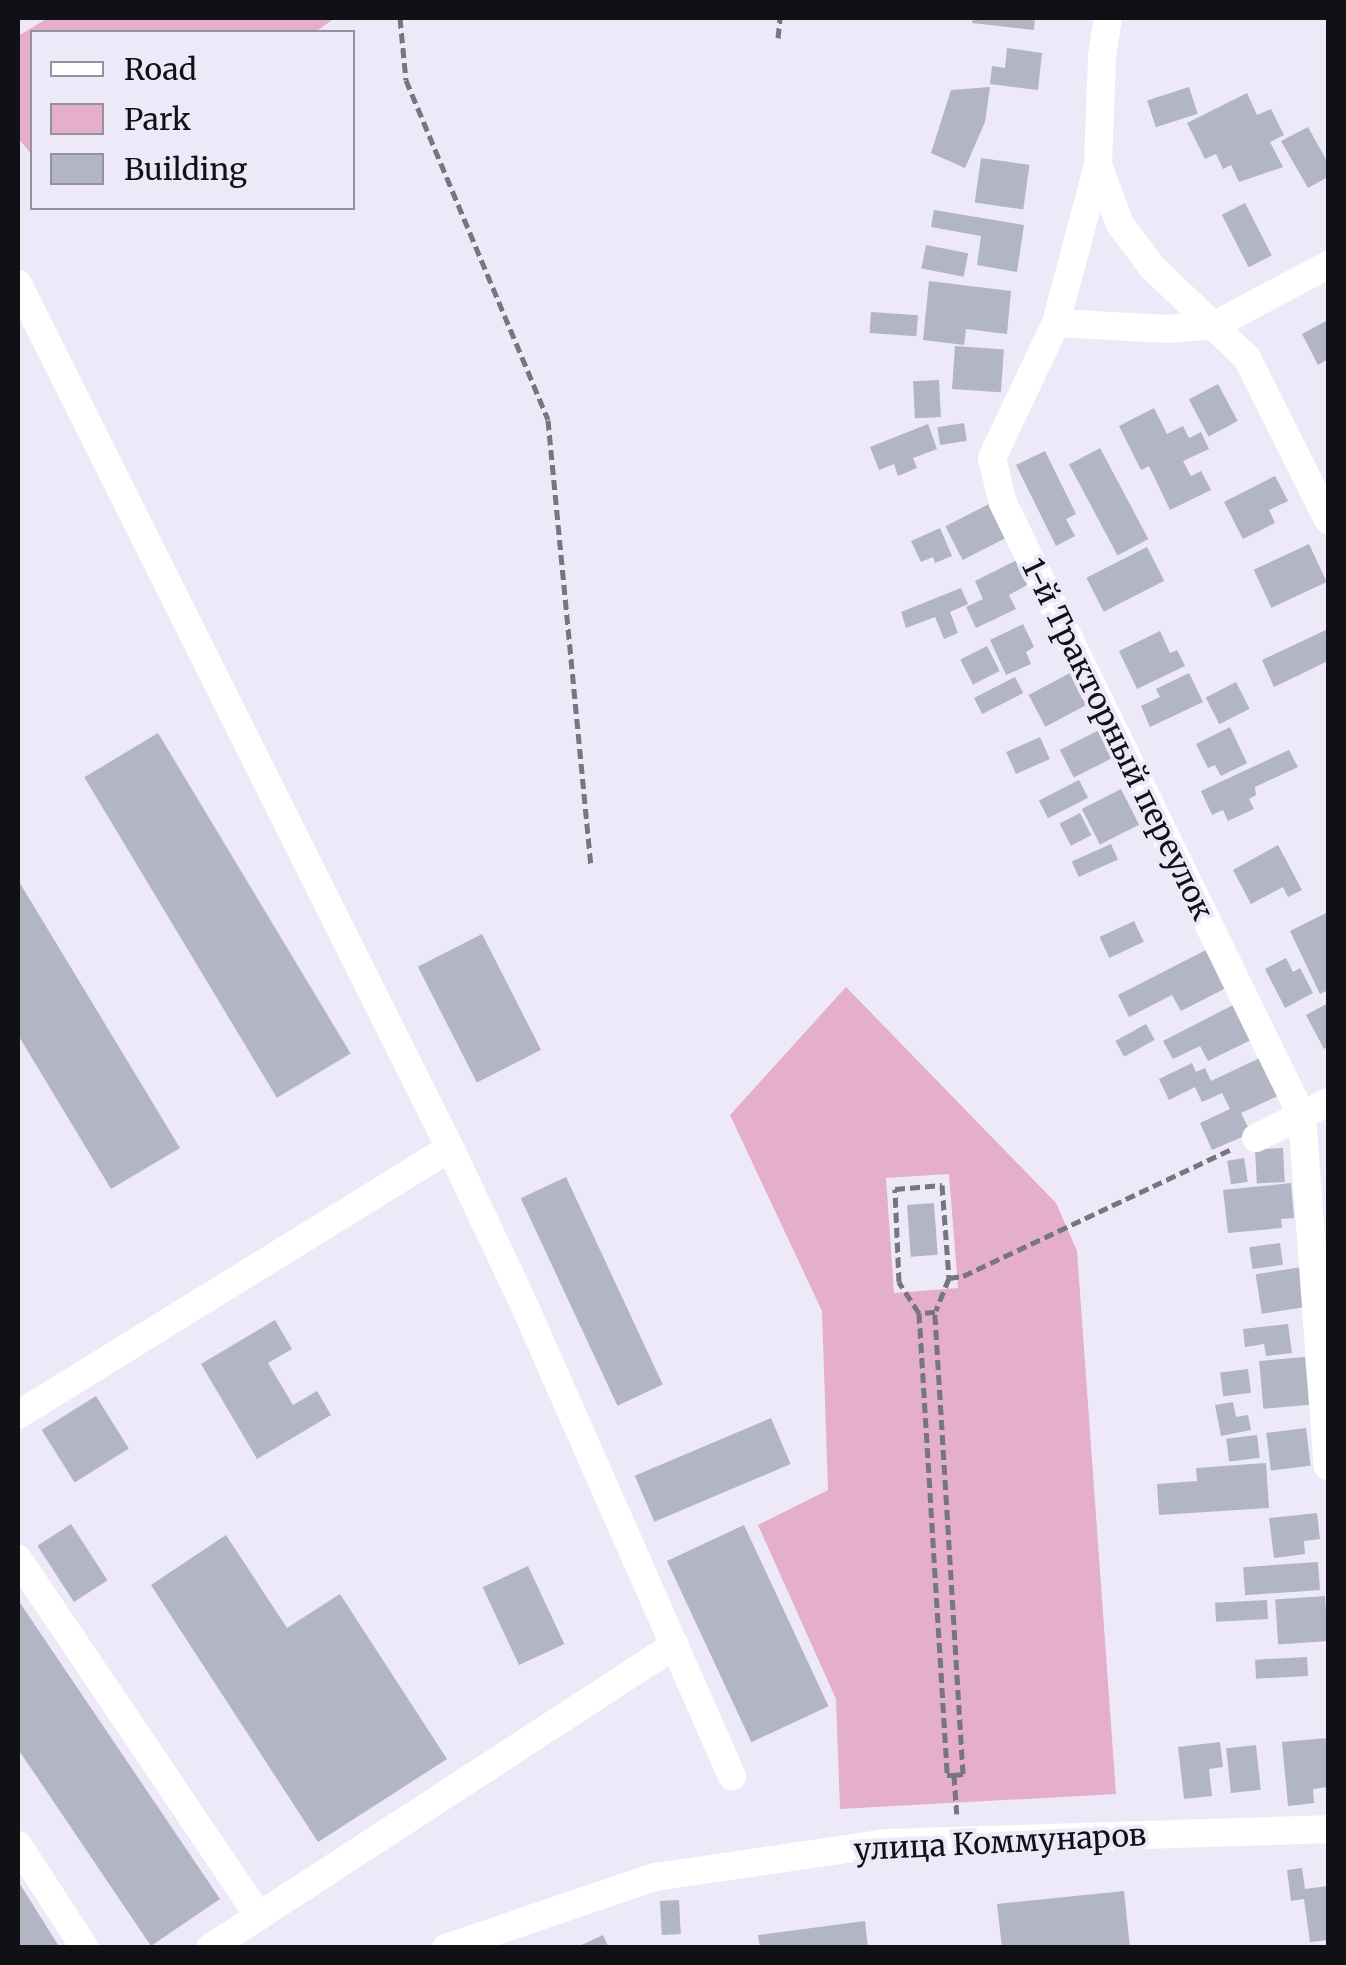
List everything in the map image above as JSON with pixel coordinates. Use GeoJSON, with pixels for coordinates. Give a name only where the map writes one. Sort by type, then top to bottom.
{"type":"FeatureCollection","features":[{"type":"Feature","properties":{"kind":"street","name":"1-й Тракторный переулок"},"geometry":{"type":"LineString","coordinates":[[1108,18],[1102,56],[1098,165],[1056,323],[992,458],[1003,503],[1302,1116],[1328,1466]]}},
{"type":"Feature","properties":{"kind":"street"},"geometry":{"type":"LineString","coordinates":[[1098,165],[1120,224],[1152,267],[1247,358],[1328,520]]}},
{"type":"Feature","properties":{"kind":"street"},"geometry":{"type":"LineString","coordinates":[[1056,323],[1168,329],[1215,325],[1328,265]]}},
{"type":"Feature","properties":{"kind":"street"},"geometry":{"type":"LineString","coordinates":[[18,284],[450,1148],[732,1776]]}},
{"type":"Feature","properties":{"kind":"street"},"geometry":{"type":"LineString","coordinates":[[1256,1138],[1328,1102]]}},
{"type":"Feature","properties":{"kind":"street"},"geometry":{"type":"LineString","coordinates":[[18,1415],[450,1148]]}},
{"type":"Feature","properties":{"kind":"street"},"geometry":{"type":"LineString","coordinates":[[18,1559],[259,1916]]}},
{"type":"Feature","properties":{"kind":"street"},"geometry":{"type":"LineString","coordinates":[[210,1948],[675,1646]]}},
{"type":"Feature","properties":{"kind":"street","name":"улица Коммунаров"},"geometry":{"type":"LineString","coordinates":[[446,1948],[655,1877],[888,1842],[1328,1830]]}},
{"type":"Feature","properties":{"kind":"street"},"geometry":{"type":"LineString","coordinates":[[18,1845],[85,1948]]}},
{"type":"Feature","properties":{"kind":"path"},"geometry":{"type":"LineString","coordinates":[[400,18],[406,80],[548,420],[591,867]]}},
{"type":"Feature","properties":{"kind":"path"},"geometry":{"type":"LineString","coordinates":[[778,38],[780,18]]}},
{"type":"Feature","properties":{"kind":"path"},"geometry":{"type":"LineString","coordinates":[[949,1278],[963,1276],[1256,1138]]}},
{"type":"Feature","properties":{"kind":"path"},"geometry":{"type":"LineString","coordinates":[[942,1186],[949,1278],[935,1312],[963,1774],[947,1775],[919,1313],[899,1282],[894,1189],[942,1186]]}},
{"type":"Feature","properties":{"kind":"path"},"geometry":{"type":"LineString","coordinates":[[919,1313],[935,1312]]}},
{"type":"Feature","properties":{"kind":"path"},"geometry":{"type":"LineString","coordinates":[[954,1774],[956,1799]]}},
{"type":"Feature","properties":{"kind":"green space"},"geometry":{"type":"Polygon","coordinates":[[[48,18],[335,18],[318,30],[30,30],[30,153],[18,138],[18,36],[48,18]]]}},
{"type":"Feature","properties":{"kind":"green space"},"geometry":{"type":"Polygon","coordinates":[[[846,987],[1056,1203],[1077,1251],[1116,1794],[840,1809],[836,1699],[758,1525],[828,1490],[822,1311],[730,1115],[846,987]],[[949,1174],[886,1178],[894,1293],[958,1288],[949,1174]]]}},
{"type":"Feature","properties":{"kind":"building"},"geometry":{"type":"Polygon","coordinates":[[[973,18],[1035,18],[1034,30],[972,23],[973,18]]]}},
{"type":"Feature","properties":{"kind":"building"},"geometry":{"type":"Polygon","coordinates":[[[1007,48],[1042,53],[1038,90],[990,84],[992,66],[1005,68],[1007,48]]]}},
{"type":"Feature","properties":{"kind":"building"},"geometry":{"type":"Polygon","coordinates":[[[990,87],[985,122],[965,168],[931,153],[951,90],[990,87]]]}},
{"type":"Feature","properties":{"kind":"building"},"geometry":{"type":"Polygon","coordinates":[[[1189,87],[1198,114],[1156,127],[1147,101],[1189,87]]]}},
{"type":"Feature","properties":{"kind":"building"},"geometry":{"type":"Polygon","coordinates":[[[1247,93],[1257,115],[1271,109],[1284,135],[1270,142],[1283,167],[1239,182],[1231,165],[1223,169],[1216,154],[1205,159],[1187,123],[1247,93]]]}},
{"type":"Feature","properties":{"kind":"building"},"geometry":{"type":"Polygon","coordinates":[[[1308,127],[1328,163],[1328,177],[1308,188],[1281,141],[1308,127]]]}},
{"type":"Feature","properties":{"kind":"building"},"geometry":{"type":"Polygon","coordinates":[[[981,158],[1030,165],[1023,209],[975,203],[981,158]]]}},
{"type":"Feature","properties":{"kind":"building"},"geometry":{"type":"Polygon","coordinates":[[[1245,203],[1272,256],[1249,267],[1222,215],[1245,203]]]}},
{"type":"Feature","properties":{"kind":"building"},"geometry":{"type":"Polygon","coordinates":[[[934,210],[1024,225],[1017,272],[977,265],[981,236],[931,227],[934,210]]]}},
{"type":"Feature","properties":{"kind":"building"},"geometry":{"type":"Polygon","coordinates":[[[926,245],[968,253],[964,277],[921,269],[926,245]]]}},
{"type":"Feature","properties":{"kind":"building"},"geometry":{"type":"Polygon","coordinates":[[[929,281],[1011,291],[1007,334],[966,329],[964,345],[923,340],[929,281]]]}},
{"type":"Feature","properties":{"kind":"building"},"geometry":{"type":"Polygon","coordinates":[[[871,312],[918,315],[916,336],[870,333],[871,312]]]}},
{"type":"Feature","properties":{"kind":"building"},"geometry":{"type":"Polygon","coordinates":[[[1328,320],[1328,359],[1318,365],[1302,334],[1328,320]]]}},
{"type":"Feature","properties":{"kind":"building"},"geometry":{"type":"Polygon","coordinates":[[[955,346],[1004,349],[1001,392],[952,389],[955,346]]]}},
{"type":"Feature","properties":{"kind":"building"},"geometry":{"type":"Polygon","coordinates":[[[939,380],[941,417],[915,418],[913,381],[939,380]]]}},
{"type":"Feature","properties":{"kind":"building"},"geometry":{"type":"Polygon","coordinates":[[[1218,384],[1238,421],[1209,437],[1189,399],[1218,384]]]}},
{"type":"Feature","properties":{"kind":"building"},"geometry":{"type":"Polygon","coordinates":[[[1154,408],[1167,434],[1183,426],[1189,438],[1201,432],[1209,449],[1183,461],[1191,476],[1201,471],[1211,490],[1170,510],[1149,466],[1141,470],[1119,426],[1154,408]]]}},
{"type":"Feature","properties":{"kind":"building"},"geometry":{"type":"Polygon","coordinates":[[[964,423],[967,441],[940,445],[937,427],[964,423]]]}},
{"type":"Feature","properties":{"kind":"building"},"geometry":{"type":"Polygon","coordinates":[[[928,424],[937,449],[913,458],[917,468],[898,476],[894,464],[879,470],[870,447],[928,424]]]}},
{"type":"Feature","properties":{"kind":"building"},"geometry":{"type":"Polygon","coordinates":[[[1100,448],[1148,539],[1117,555],[1069,464],[1100,448]]]}},
{"type":"Feature","properties":{"kind":"building"},"geometry":{"type":"Polygon","coordinates":[[[1045,451],[1076,514],[1066,519],[1075,536],[1056,546],[1016,465],[1045,451]]]}},
{"type":"Feature","properties":{"kind":"building"},"geometry":{"type":"Polygon","coordinates":[[[1275,476],[1288,501],[1269,510],[1275,523],[1243,539],[1224,502],[1275,476]]]}},
{"type":"Feature","properties":{"kind":"building"},"geometry":{"type":"Polygon","coordinates":[[[989,504],[1006,538],[963,560],[945,526],[989,504]]]}},
{"type":"Feature","properties":{"kind":"building"},"geometry":{"type":"Polygon","coordinates":[[[940,528],[952,556],[935,563],[933,557],[921,562],[911,541],[940,528]]]}},
{"type":"Feature","properties":{"kind":"building"},"geometry":{"type":"Polygon","coordinates":[[[1309,544],[1327,582],[1271,608],[1254,570],[1309,544]]]}},
{"type":"Feature","properties":{"kind":"building"},"geometry":{"type":"Polygon","coordinates":[[[1147,547],[1164,581],[1104,612],[1086,578],[1147,547]]]}},
{"type":"Feature","properties":{"kind":"building"},"geometry":{"type":"Polygon","coordinates":[[[1017,560],[1029,584],[1009,595],[1016,609],[976,628],[966,607],[983,599],[975,581],[1017,560]]]}},
{"type":"Feature","properties":{"kind":"building"},"geometry":{"type":"Polygon","coordinates":[[[961,588],[968,604],[950,612],[958,633],[944,639],[935,617],[906,628],[901,612],[961,588]]]}},
{"type":"Feature","properties":{"kind":"building"},"geometry":{"type":"Polygon","coordinates":[[[1023,624],[1034,647],[1026,652],[1031,664],[1006,675],[990,640],[1023,624]]]}},
{"type":"Feature","properties":{"kind":"building"},"geometry":{"type":"Polygon","coordinates":[[[1328,629],[1328,661],[1274,687],[1262,660],[1328,629]]]}},
{"type":"Feature","properties":{"kind":"building"},"geometry":{"type":"Polygon","coordinates":[[[1160,631],[1170,653],[1177,650],[1185,666],[1137,689],[1119,651],[1160,631]]]}},
{"type":"Feature","properties":{"kind":"building"},"geometry":{"type":"Polygon","coordinates":[[[987,646],[1000,671],[973,685],[960,660],[987,646]]]}},
{"type":"Feature","properties":{"kind":"building"},"geometry":{"type":"Polygon","coordinates":[[[1070,673],[1087,705],[1045,727],[1029,695],[1070,673]]]}},
{"type":"Feature","properties":{"kind":"building"},"geometry":{"type":"Polygon","coordinates":[[[1189,673],[1203,702],[1150,727],[1141,706],[1160,697],[1156,689],[1189,673]]]}},
{"type":"Feature","properties":{"kind":"building"},"geometry":{"type":"Polygon","coordinates":[[[1015,677],[1023,693],[982,714],[974,698],[1015,677]]]}},
{"type":"Feature","properties":{"kind":"building"},"geometry":{"type":"Polygon","coordinates":[[[1236,682],[1250,709],[1219,724],[1206,697],[1236,682]]]}},
{"type":"Feature","properties":{"kind":"building"},"geometry":{"type":"Polygon","coordinates":[[[1230,727],[1247,763],[1221,776],[1215,765],[1208,768],[1196,744],[1230,727]]]}},
{"type":"Feature","properties":{"kind":"building"},"geometry":{"type":"Polygon","coordinates":[[[1099,730],[1113,758],[1074,778],[1060,750],[1099,730]]]}},
{"type":"Feature","properties":{"kind":"building"},"geometry":{"type":"Polygon","coordinates":[[[158,733],[351,1054],[277,1098],[84,777],[158,733]]]}},
{"type":"Feature","properties":{"kind":"building"},"geometry":{"type":"Polygon","coordinates":[[[1040,737],[1050,759],[1016,774],[1006,752],[1040,737]]]}},
{"type":"Feature","properties":{"kind":"building"},"geometry":{"type":"Polygon","coordinates":[[[1289,750],[1298,767],[1255,787],[1256,795],[1249,799],[1254,809],[1228,821],[1223,810],[1212,815],[1201,791],[1289,750]]]}},
{"type":"Feature","properties":{"kind":"building"},"geometry":{"type":"Polygon","coordinates":[[[1079,780],[1088,798],[1048,818],[1039,800],[1079,780]]]}},
{"type":"Feature","properties":{"kind":"building"},"geometry":{"type":"Polygon","coordinates":[[[1121,789],[1139,825],[1100,845],[1082,809],[1121,789]]]}},
{"type":"Feature","properties":{"kind":"building"},"geometry":{"type":"Polygon","coordinates":[[[1080,813],[1091,835],[1071,846],[1060,823],[1080,813]]]}},
{"type":"Feature","properties":{"kind":"building"},"geometry":{"type":"Polygon","coordinates":[[[1111,844],[1118,860],[1079,877],[1072,861],[1111,844]]]}},
{"type":"Feature","properties":{"kind":"building"},"geometry":{"type":"Polygon","coordinates":[[[1278,845],[1302,890],[1288,897],[1283,887],[1251,904],[1233,870],[1278,845]]]}},
{"type":"Feature","properties":{"kind":"building"},"geometry":{"type":"Polygon","coordinates":[[[18,880],[180,1148],[111,1189],[18,1035],[18,880]]]}},
{"type":"Feature","properties":{"kind":"building"},"geometry":{"type":"Polygon","coordinates":[[[1328,912],[1328,990],[1320,994],[1290,931],[1328,912]]]}},
{"type":"Feature","properties":{"kind":"building"},"geometry":{"type":"Polygon","coordinates":[[[1134,921],[1144,942],[1109,958],[1100,937],[1134,921]]]}},
{"type":"Feature","properties":{"kind":"building"},"geometry":{"type":"Polygon","coordinates":[[[482,934],[541,1050],[477,1083],[418,967],[482,934]]]}},
{"type":"Feature","properties":{"kind":"building"},"geometry":{"type":"Polygon","coordinates":[[[1206,950],[1226,988],[1181,1011],[1172,995],[1129,1017],[1118,995],[1206,950]]]}},
{"type":"Feature","properties":{"kind":"building"},"geometry":{"type":"Polygon","coordinates":[[[1286,958],[1293,972],[1300,968],[1313,993],[1285,1008],[1265,969],[1286,958]]]}},
{"type":"Feature","properties":{"kind":"building"},"geometry":{"type":"Polygon","coordinates":[[[1237,1003],[1255,1038],[1208,1061],[1200,1046],[1173,1059],[1163,1041],[1237,1003]]]}},
{"type":"Feature","properties":{"kind":"building"},"geometry":{"type":"Polygon","coordinates":[[[1328,1003],[1328,1046],[1324,1049],[1306,1015],[1328,1003]]]}},
{"type":"Feature","properties":{"kind":"building"},"geometry":{"type":"Polygon","coordinates":[[[1146,1024],[1155,1040],[1124,1057],[1115,1041],[1146,1024]]]}},
{"type":"Feature","properties":{"kind":"building"},"geometry":{"type":"Polygon","coordinates":[[[1262,1057],[1280,1095],[1241,1113],[1251,1133],[1212,1150],[1200,1123],[1230,1109],[1222,1093],[1202,1102],[1195,1087],[1169,1100],[1159,1079],[1192,1063],[1196,1072],[1205,1068],[1211,1081],[1262,1057]]]}},
{"type":"Feature","properties":{"kind":"building"},"geometry":{"type":"Polygon","coordinates":[[[1283,1148],[1285,1182],[1257,1183],[1255,1149],[1283,1148]]]}},
{"type":"Feature","properties":{"kind":"building"},"geometry":{"type":"Polygon","coordinates":[[[1244,1158],[1248,1182],[1231,1184],[1227,1161],[1244,1158]]]}},
{"type":"Feature","properties":{"kind":"building"},"geometry":{"type":"Polygon","coordinates":[[[566,1177],[663,1385],[617,1406],[521,1198],[566,1177]]]}},
{"type":"Feature","properties":{"kind":"building"},"geometry":{"type":"Polygon","coordinates":[[[1291,1183],[1294,1218],[1281,1219],[1282,1228],[1228,1233],[1223,1190],[1291,1183]]]}},
{"type":"Feature","properties":{"kind":"building"},"geometry":{"type":"Polygon","coordinates":[[[934,1203],[938,1255],[911,1257],[907,1205],[934,1203]]]}},
{"type":"Feature","properties":{"kind":"building"},"geometry":{"type":"Polygon","coordinates":[[[1280,1243],[1283,1265],[1252,1269],[1249,1247],[1280,1243]]]}},
{"type":"Feature","properties":{"kind":"building"},"geometry":{"type":"Polygon","coordinates":[[[1302,1267],[1308,1307],[1262,1314],[1256,1274],[1302,1267]]]}},
{"type":"Feature","properties":{"kind":"building"},"geometry":{"type":"Polygon","coordinates":[[[275,1320],[292,1349],[268,1363],[293,1405],[317,1391],[331,1415],[257,1459],[201,1364],[275,1320]]]}},
{"type":"Feature","properties":{"kind":"building"},"geometry":{"type":"Polygon","coordinates":[[[1288,1324],[1292,1353],[1266,1356],[1264,1344],[1245,1347],[1243,1329],[1288,1324]]]}},
{"type":"Feature","properties":{"kind":"building"},"geometry":{"type":"Polygon","coordinates":[[[1305,1357],[1309,1405],[1263,1409],[1259,1361],[1305,1357]]]}},
{"type":"Feature","properties":{"kind":"building"},"geometry":{"type":"Polygon","coordinates":[[[1248,1369],[1251,1393],[1223,1396],[1220,1372],[1248,1369]]]}},
{"type":"Feature","properties":{"kind":"building"},"geometry":{"type":"Polygon","coordinates":[[[96,1396],[129,1449],[75,1482],[42,1430],[96,1396]]]}},
{"type":"Feature","properties":{"kind":"building"},"geometry":{"type":"Polygon","coordinates":[[[1233,1402],[1236,1417],[1248,1415],[1251,1430],[1221,1436],[1215,1405],[1233,1402]]]}},
{"type":"Feature","properties":{"kind":"building"},"geometry":{"type":"Polygon","coordinates":[[[771,1418],[791,1464],[654,1522],[635,1476],[771,1418]]]}},
{"type":"Feature","properties":{"kind":"building"},"geometry":{"type":"Polygon","coordinates":[[[1306,1428],[1311,1466],[1271,1471],[1266,1433],[1306,1428]]]}},
{"type":"Feature","properties":{"kind":"building"},"geometry":{"type":"Polygon","coordinates":[[[1257,1435],[1260,1458],[1229,1462],[1226,1439],[1257,1435]]]}},
{"type":"Feature","properties":{"kind":"building"},"geometry":{"type":"Polygon","coordinates":[[[1266,1463],[1269,1508],[1159,1515],[1157,1484],[1197,1481],[1196,1468],[1266,1463]]]}},
{"type":"Feature","properties":{"kind":"building"},"geometry":{"type":"Polygon","coordinates":[[[1317,1513],[1320,1539],[1304,1541],[1305,1554],[1274,1558],[1269,1518],[1317,1513]]]}},
{"type":"Feature","properties":{"kind":"building"},"geometry":{"type":"Polygon","coordinates":[[[71,1524],[107,1580],[74,1602],[37,1546],[71,1524]]]}},
{"type":"Feature","properties":{"kind":"building"},"geometry":{"type":"Polygon","coordinates":[[[744,1525],[829,1706],[751,1742],[667,1561],[744,1525]]]}},
{"type":"Feature","properties":{"kind":"building"},"geometry":{"type":"Polygon","coordinates":[[[226,1535],[287,1628],[340,1594],[447,1759],[318,1842],[151,1585],[226,1535]]]}},
{"type":"Feature","properties":{"kind":"building"},"geometry":{"type":"Polygon","coordinates":[[[1318,1562],[1320,1590],[1245,1595],[1243,1567],[1318,1562]]]}},
{"type":"Feature","properties":{"kind":"building"},"geometry":{"type":"Polygon","coordinates":[[[528,1566],[564,1644],[519,1665],[483,1587],[528,1566]]]}},
{"type":"Feature","properties":{"kind":"building"},"geometry":{"type":"Polygon","coordinates":[[[1325,1596],[1328,1641],[1278,1644],[1275,1599],[1325,1596]]]}},
{"type":"Feature","properties":{"kind":"building"},"geometry":{"type":"Polygon","coordinates":[[[18,1600],[220,1899],[151,1946],[18,1749],[18,1600]]]}},
{"type":"Feature","properties":{"kind":"building"},"geometry":{"type":"Polygon","coordinates":[[[1267,1600],[1268,1619],[1216,1622],[1215,1603],[1267,1600]]]}},
{"type":"Feature","properties":{"kind":"building"},"geometry":{"type":"Polygon","coordinates":[[[1307,1657],[1308,1676],[1256,1679],[1255,1660],[1307,1657]]]}},
{"type":"Feature","properties":{"kind":"building"},"geometry":{"type":"Polygon","coordinates":[[[1328,1738],[1328,1787],[1313,1789],[1314,1803],[1288,1806],[1282,1742],[1328,1738]]]}},
{"type":"Feature","properties":{"kind":"building"},"geometry":{"type":"Polygon","coordinates":[[[1220,1742],[1223,1767],[1209,1769],[1212,1796],[1184,1799],[1178,1747],[1220,1742]]]}},
{"type":"Feature","properties":{"kind":"building"},"geometry":{"type":"Polygon","coordinates":[[[1256,1745],[1261,1790],[1231,1793],[1226,1748],[1256,1745]]]}},
{"type":"Feature","properties":{"kind":"building"},"geometry":{"type":"Polygon","coordinates":[[[1302,1868],[1305,1889],[1328,1886],[1328,1940],[1310,1942],[1304,1899],[1291,1901],[1287,1870],[1302,1868]]]}},
{"type":"Feature","properties":{"kind":"building"},"geometry":{"type":"Polygon","coordinates":[[[18,1881],[60,1948],[18,1948],[18,1881]]]}},
{"type":"Feature","properties":{"kind":"building"},"geometry":{"type":"Polygon","coordinates":[[[1124,1891],[1130,1948],[1002,1948],[997,1904],[1124,1891]]]}},
{"type":"Feature","properties":{"kind":"building"},"geometry":{"type":"Polygon","coordinates":[[[679,1900],[681,1934],[662,1935],[660,1901],[679,1900]]]}},
{"type":"Feature","properties":{"kind":"building"},"geometry":{"type":"Polygon","coordinates":[[[865,1921],[868,1948],[760,1948],[758,1935],[865,1921]]]}},
{"type":"Feature","properties":{"kind":"building"},"geometry":{"type":"Polygon","coordinates":[[[603,1935],[609,1948],[575,1948],[603,1935]]]}}]}
